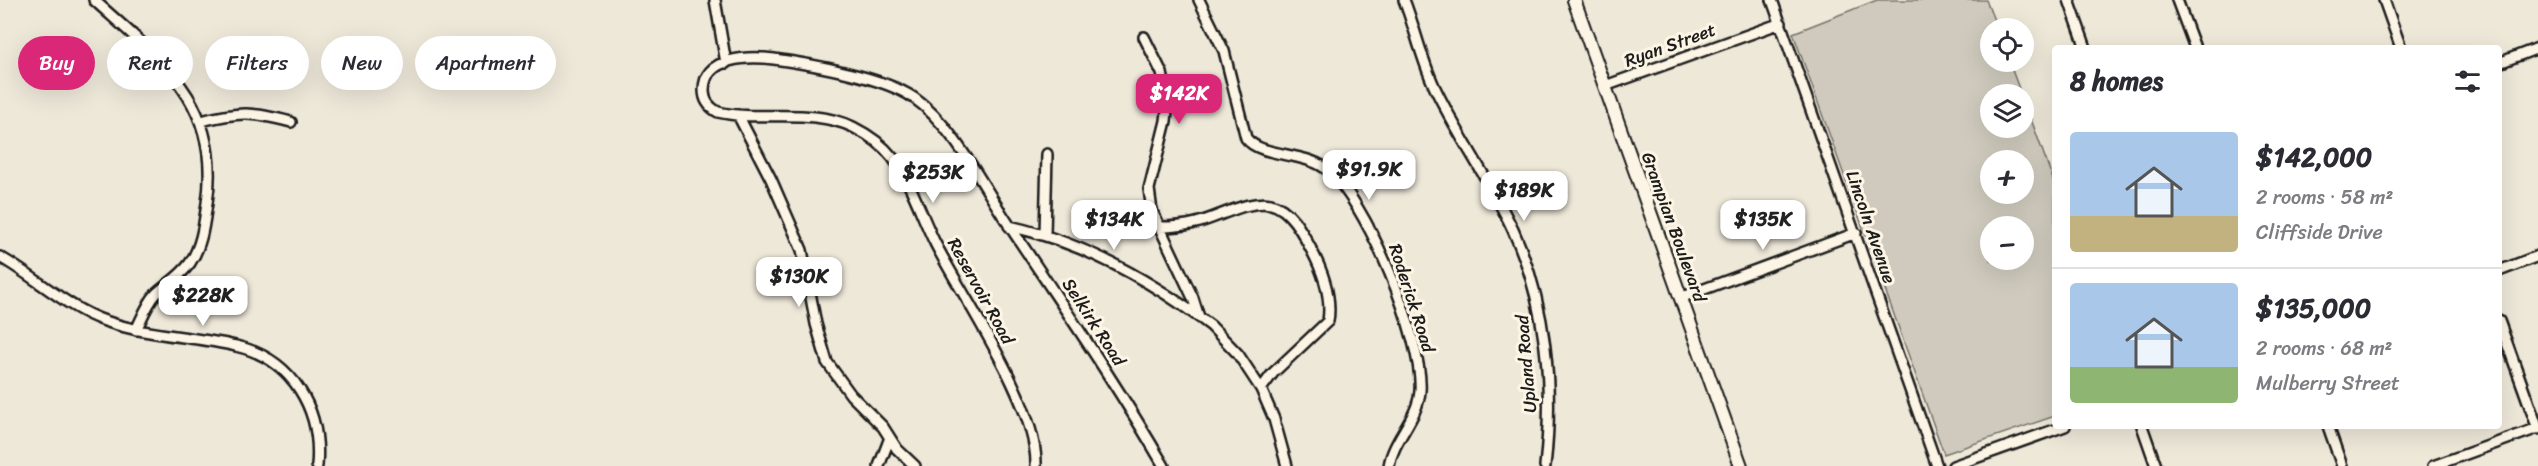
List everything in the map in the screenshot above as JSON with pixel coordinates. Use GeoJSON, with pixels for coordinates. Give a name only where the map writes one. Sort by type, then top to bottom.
{"type":"FeatureCollection","features":[{"type":"Feature","properties":{"kind":"street"},"geometry":{"type":"LineString","coordinates":[[94,0],[162,63],[188,96],[201,121],[210,165],[209,191],[200,242],[189,264],[155,295],[136,330]]}},
{"type":"Feature","properties":{"kind":"street"},"geometry":{"type":"LineString","coordinates":[[715,0],[726,63]]}},
{"type":"Feature","properties":{"kind":"street","name":"Roderick Road"},"geometry":{"type":"LineString","coordinates":[[1199,0],[1224,51],[1246,138],[1255,147],[1308,159],[1332,174],[1355,202],[1387,266],[1415,355],[1420,390],[1412,416],[1389,466]]}},
{"type":"Feature","properties":{"kind":"street","name":"Upland Road"},"geometry":{"type":"LineString","coordinates":[[1404,0],[1434,86],[1495,195],[1528,268],[1542,322],[1547,373],[1545,466]]}},
{"type":"Feature","properties":{"kind":"street","name":"Grampian Boulevard"},"geometry":{"type":"LineString","coordinates":[[1574,0],[1741,466]]}},
{"type":"Feature","properties":{"kind":"street","name":"Lincoln Avenue"},"geometry":{"type":"LineString","coordinates":[[1772,0],[1937,466]]}},
{"type":"Feature","properties":{"kind":"street"},"geometry":{"type":"LineString","coordinates":[[2069,0],[2085,45]]}},
{"type":"Feature","properties":{"kind":"street"},"geometry":{"type":"LineString","coordinates":[[2177,0],[2194,45]]}},
{"type":"Feature","properties":{"kind":"street"},"geometry":{"type":"LineString","coordinates":[[2384,0],[2400,45]]}},
{"type":"Feature","properties":{"kind":"street","name":"Ryan Street"},"geometry":{"type":"LineString","coordinates":[[1605,87],[1780,23]]}},
{"type":"Feature","properties":{"kind":"street"},"geometry":{"type":"LineString","coordinates":[[1144,37],[1162,73],[1168,102],[1166,121],[1149,189],[1152,211],[1189,288],[1199,317]]}},
{"type":"Feature","properties":{"kind":"street"},"geometry":{"type":"LineString","coordinates":[[2502,62],[2538,48]]}},
{"type":"Feature","properties":{"kind":"street","name":"Selkirk Road"},"geometry":{"type":"LineString","coordinates":[[726,63],[756,57],[787,61],[840,72],[912,96],[953,140],[1078,325],[1164,466]]}},
{"type":"Feature","properties":{"kind":"street","name":"Reservoir Road"},"geometry":{"type":"LineString","coordinates":[[726,63],[710,74],[704,88],[712,109],[738,115],[798,116],[845,124],[868,136],[892,156],[913,192],[936,244],[987,335],[1017,397],[1035,445],[1036,466]]}},
{"type":"Feature","properties":{"kind":"street"},"geometry":{"type":"LineString","coordinates":[[201,121],[231,113],[252,112],[291,122]]}},
{"type":"Feature","properties":{"kind":"street"},"geometry":{"type":"LineString","coordinates":[[738,115],[771,179],[802,250],[816,324],[827,362],[851,395],[883,427],[889,440],[915,466]]}},
{"type":"Feature","properties":{"kind":"street"},"geometry":{"type":"LineString","coordinates":[[1045,235],[1047,154]]}},
{"type":"Feature","properties":{"kind":"street"},"geometry":{"type":"LineString","coordinates":[[1159,227],[1195,223],[1262,203],[1277,206],[1286,213],[1303,235],[1325,281],[1329,307],[1328,321],[1273,373],[1261,389]]}},
{"type":"Feature","properties":{"kind":"street"},"geometry":{"type":"LineString","coordinates":[[1009,226],[1045,235],[1132,274],[1199,317],[1238,354],[1261,389],[1274,419],[1287,466]]}},
{"type":"Feature","properties":{"kind":"street"},"geometry":{"type":"LineString","coordinates":[[1680,297],[1856,233]]}},
{"type":"Feature","properties":{"kind":"street"},"geometry":{"type":"LineString","coordinates":[[2502,270],[2538,256]]}},
{"type":"Feature","properties":{"kind":"street"},"geometry":{"type":"LineString","coordinates":[[0,257],[83,311],[104,321],[136,330],[236,346],[258,353],[278,365],[295,380],[313,412],[318,432],[317,466]]}},
{"type":"Feature","properties":{"kind":"street"},"geometry":{"type":"LineString","coordinates":[[2433,466],[2538,428],[2502,329]]}},
{"type":"Feature","properties":{"kind":"street"},"geometry":{"type":"LineString","coordinates":[[1953,466],[1972,463],[2057,429]]}},
{"type":"Feature","properties":{"kind":"street"},"geometry":{"type":"LineString","coordinates":[[2143,429],[2156,466]]}},
{"type":"Feature","properties":{"kind":"street"},"geometry":{"type":"LineString","coordinates":[[2329,429],[2342,466]]}},
{"type":"Feature","properties":{"kind":"street"},"geometry":{"type":"LineString","coordinates":[[879,466],[889,440]]}},
{"type":"Feature","properties":{"kind":"shaded area"},"geometry":{"type":"Polygon","coordinates":[[[1877,0],[1986,0],[1993,18],[1980,18],[1980,72],[2013,72],[2017,84],[1980,84],[1980,138],[2034,138],[2034,127],[2052,177],[2052,417],[1944,454],[1793,33],[1877,0]]]}}]}
